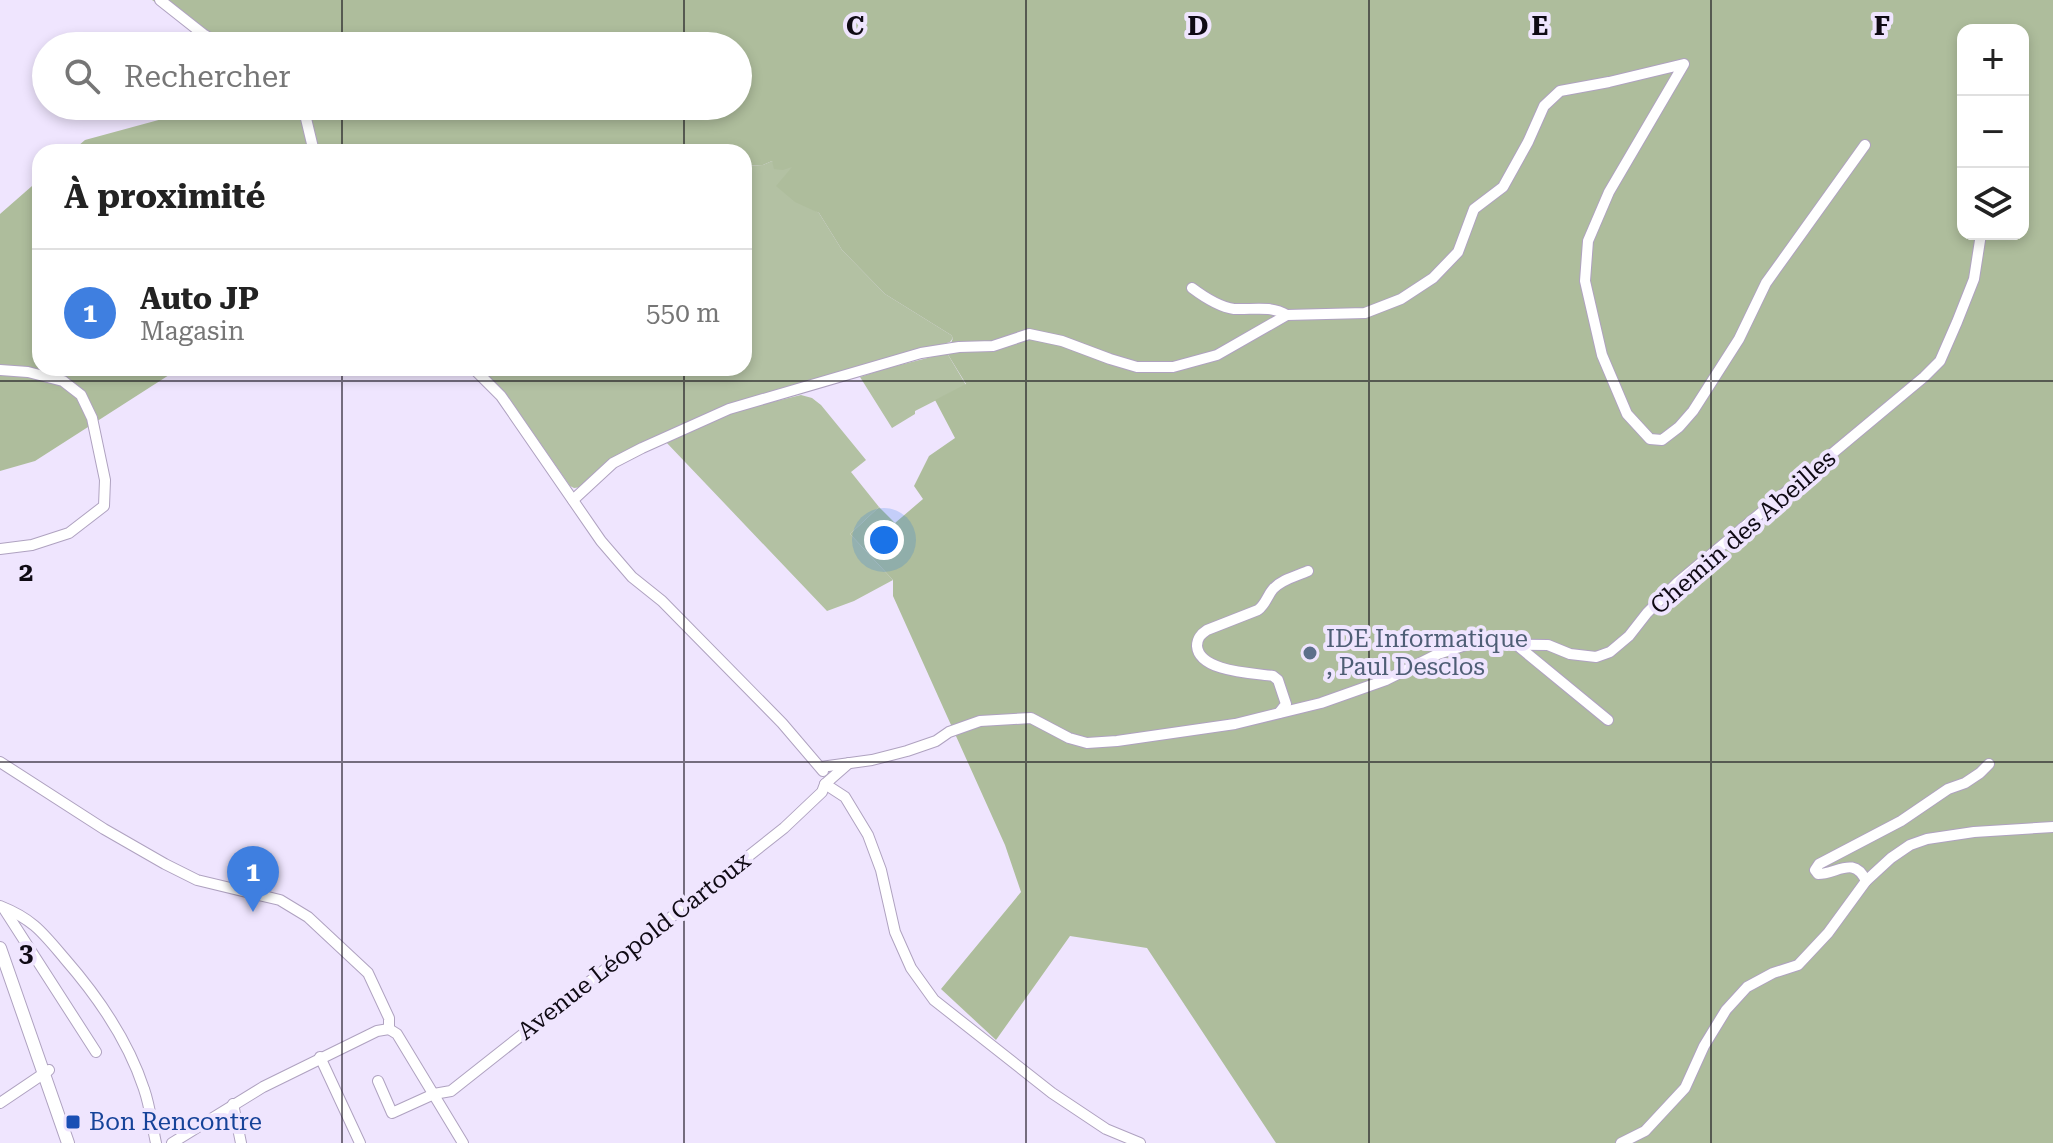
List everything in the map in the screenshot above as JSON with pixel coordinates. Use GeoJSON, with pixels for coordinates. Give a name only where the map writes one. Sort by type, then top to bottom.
{"type":"FeatureCollection","features":[{"type":"Feature","properties":{"kind":"main road"},"geometry":{"type":"LineString","coordinates":[[0,948],[46,1072],[68,1143]]}},
{"type":"Feature","properties":{"kind":"main road"},"geometry":{"type":"LineString","coordinates":[[46,1072],[77,1143]]}},
{"type":"Feature","properties":{"kind":"street"},"geometry":{"type":"LineString","coordinates":[[160,0],[200,32]]}},
{"type":"Feature","properties":{"kind":"street"},"geometry":{"type":"LineString","coordinates":[[573,500],[613,463],[729,409],[921,353],[993,346],[1029,334],[1062,341],[1137,367],[1173,367],[1217,355],[1287,315],[1365,313],[1401,299],[1433,278],[1458,252],[1474,209],[1503,187],[1544,106],[1560,91],[1684,64],[1609,192],[1588,241],[1585,281],[1602,355],[1627,414],[1650,439],[1662,440],[1693,411],[1739,339],[1766,283],[1865,145]]}},
{"type":"Feature","properties":{"kind":"street"},"geometry":{"type":"LineString","coordinates":[[306,120],[312,144]]}},
{"type":"Feature","properties":{"kind":"street","name":"Chemin des Abeilles"},"geometry":{"type":"LineString","coordinates":[[821,767],[907,751],[980,721],[1031,718],[1069,738],[1087,743],[1235,724],[1321,703],[1386,680],[1438,654],[1469,644],[1548,645],[1570,654],[1596,657],[1610,652],[1629,636],[1678,582],[1940,361],[1974,279],[1980,240]]}},
{"type":"Feature","properties":{"kind":"street"},"geometry":{"type":"LineString","coordinates":[[1192,288],[1205,298],[1231,309],[1264,308],[1279,310],[1287,315]]}},
{"type":"Feature","properties":{"kind":"street"},"geometry":{"type":"LineString","coordinates":[[0,370],[32,373]]}},
{"type":"Feature","properties":{"kind":"street"},"geometry":{"type":"LineString","coordinates":[[0,549],[32,545],[69,533],[104,506],[105,480],[92,418],[81,395],[63,381],[44,376]]}},
{"type":"Feature","properties":{"kind":"street"},"geometry":{"type":"LineString","coordinates":[[481,376],[501,396],[601,541],[632,577],[662,601],[782,723],[821,767],[825,784],[845,797],[868,835],[881,870],[895,932],[911,968],[934,1000],[1052,1093],[1106,1129],[1140,1143]]}},
{"type":"Feature","properties":{"kind":"street"},"geometry":{"type":"LineString","coordinates":[[1279,713],[1286,704],[1278,680],[1273,676],[1209,664],[1197,650],[1197,642],[1207,630],[1258,610],[1278,584],[1308,571]]}},
{"type":"Feature","properties":{"kind":"street"},"geometry":{"type":"LineString","coordinates":[[1518,646],[1608,720]]}},
{"type":"Feature","properties":{"kind":"street"},"geometry":{"type":"LineString","coordinates":[[0,762],[165,864],[197,880],[280,900],[308,917],[368,973],[389,1018],[389,1029]]}},
{"type":"Feature","properties":{"kind":"street","name":"Chemin des Abeilles"},"geometry":{"type":"LineString","coordinates":[[825,784],[850,763]]}},
{"type":"Feature","properties":{"kind":"street"},"geometry":{"type":"LineString","coordinates":[[1866,881],[1862,871],[1855,868],[1837,869],[1824,875],[1815,870],[1819,864],[1901,821],[1948,789],[1965,783],[1989,764]]}},
{"type":"Feature","properties":{"kind":"street","name":"Avenue Léopold Cartoux"},"geometry":{"type":"LineString","coordinates":[[378,1081],[392,1113],[434,1094],[451,1091],[784,828],[822,792],[825,784]]}},
{"type":"Feature","properties":{"kind":"street"},"geometry":{"type":"LineString","coordinates":[[1621,1143],[1645,1131],[1685,1088],[1704,1046],[1726,1010],[1747,987],[1773,973],[1798,965],[1828,933],[1866,881],[1891,858],[1910,845],[1927,839],[1974,832],[2053,827]]}},
{"type":"Feature","properties":{"kind":"street"},"geometry":{"type":"LineString","coordinates":[[2,906],[96,1052]]}},
{"type":"Feature","properties":{"kind":"street"},"geometry":{"type":"LineString","coordinates":[[2,906],[21,914],[39,929],[88,985],[121,1035],[144,1090],[156,1143]]}},
{"type":"Feature","properties":{"kind":"street"},"geometry":{"type":"LineString","coordinates":[[172,1143],[233,1104],[320,1057],[377,1031],[389,1029],[397,1034],[463,1143]]}},
{"type":"Feature","properties":{"kind":"street"},"geometry":{"type":"LineString","coordinates":[[320,1057],[360,1143]]}},
{"type":"Feature","properties":{"kind":"street"},"geometry":{"type":"LineString","coordinates":[[0,1103],[46,1072]]}},
{"type":"Feature","properties":{"kind":"street"},"geometry":{"type":"LineString","coordinates":[[233,1104],[241,1143]]}},
{"type":"Feature","properties":{"kind":"green space"},"geometry":{"type":"Polygon","coordinates":[[[152,0],[2053,0],[2053,1143],[1276,1143],[1147,948],[1070,936],[996,1040],[941,989],[1021,892],[1005,845],[893,596],[893,580],[850,534],[879,507],[895,523],[923,499],[914,486],[929,456],[955,438],[935,400],[966,384],[947,353],[953,338],[951,335],[885,294],[842,250],[819,213],[795,202],[776,186],[792,167],[774,169],[772,161],[752,166],[752,144],[80,144],[85,140],[159,120],[752,120],[752,32],[199,32],[152,0]]]}},
{"type":"Feature","properties":{"kind":"green space"},"geometry":{"type":"Polygon","coordinates":[[[772,161],[793,167],[777,186],[819,213],[842,250],[885,294],[953,338],[950,342],[663,434],[582,487],[570,486],[513,404],[487,376],[752,376],[752,166],[772,161]]]}},
{"type":"Feature","properties":{"kind":"green space"},"geometry":{"type":"Polygon","coordinates":[[[32,186],[32,376],[168,376],[35,461],[0,471],[0,214],[32,186]]]}},
{"type":"Feature","properties":{"kind":"green space"},"geometry":{"type":"Polygon","coordinates":[[[947,353],[966,385],[915,411],[915,414],[892,428],[860,377],[947,353]]]}},
{"type":"Feature","properties":{"kind":"green space"},"geometry":{"type":"Polygon","coordinates":[[[801,395],[821,405],[866,460],[851,472],[879,507],[850,534],[893,580],[854,601],[827,611],[665,441],[733,411],[735,413],[801,395]]]}},
{"type":"Feature","properties":{"kind":"place","name":"IDE Informatique , Paul Desclos"},"geometry":{"type":"Point","coordinates":[1310,653]}},
{"type":"Feature","properties":{"kind":"place","name":"Auto JP"},"geometry":{"type":"Point","coordinates":[253,912]}},
{"type":"Feature","properties":{"kind":"place","name":"Bon Rencontre"},"geometry":{"type":"Point","coordinates":[73,1122]}}]}
